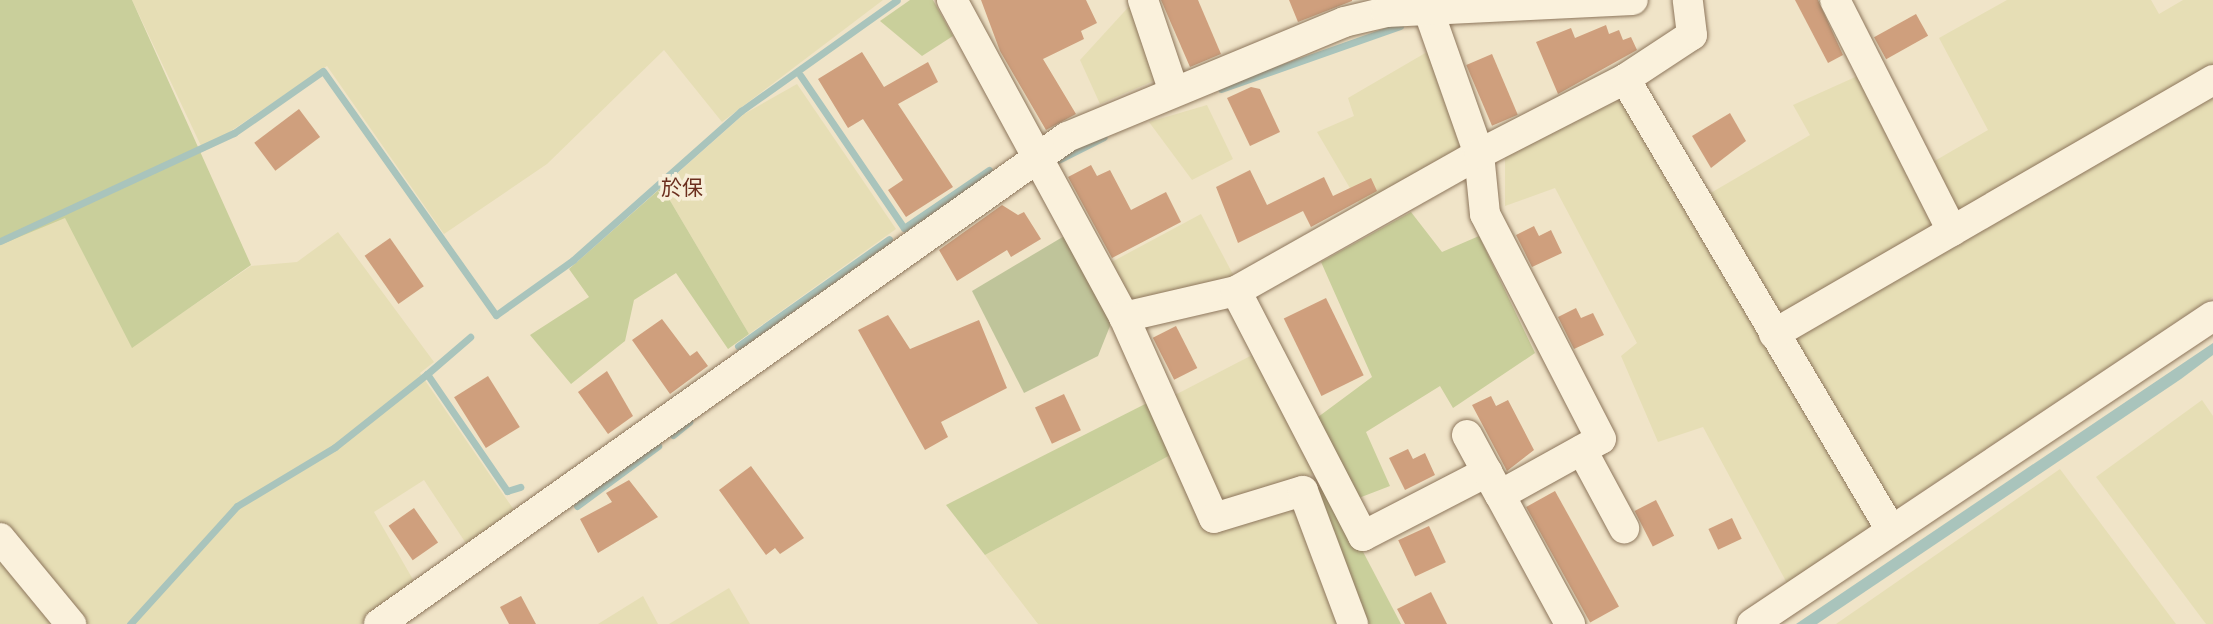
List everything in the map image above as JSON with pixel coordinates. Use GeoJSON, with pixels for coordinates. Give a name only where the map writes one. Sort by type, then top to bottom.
{"type":"FeatureCollection","features":[{"type":"Feature","properties":{"kind":"street"},"geometry":{"type":"LineString","coordinates":[[952,0],[1038,154],[1124,317],[1214,518],[1303,491],[1353,624]]}},
{"type":"Feature","properties":{"kind":"street"},"geometry":{"type":"LineString","coordinates":[[1143,0],[1173,89]]}},
{"type":"Feature","properties":{"kind":"street"},"geometry":{"type":"LineString","coordinates":[[386,622],[1038,154],[1173,89],[1344,22],[1427,6],[1633,0]]}},
{"type":"Feature","properties":{"kind":"street"},"geometry":{"type":"LineString","coordinates":[[1124,317],[1237,291],[1479,154],[1625,79],[1692,35],[1688,0]]}},
{"type":"Feature","properties":{"kind":"street"},"geometry":{"type":"LineString","coordinates":[[1835,0],[1952,231]]}},
{"type":"Feature","properties":{"kind":"street"},"geometry":{"type":"LineString","coordinates":[[1237,291],[1363,536],[1582,450],[1601,439],[1485,214],[1479,154],[1427,6]]}},
{"type":"Feature","properties":{"kind":"street"},"geometry":{"type":"LineString","coordinates":[[1625,79],[1891,530]]}},
{"type":"Feature","properties":{"kind":"street"},"geometry":{"type":"LineString","coordinates":[[1774,334],[2213,80]]}},
{"type":"Feature","properties":{"kind":"street"},"geometry":{"type":"LineString","coordinates":[[1752,624],[2213,316]]}},
{"type":"Feature","properties":{"kind":"street"},"geometry":{"type":"LineString","coordinates":[[1467,436],[1570,624]]}},
{"type":"Feature","properties":{"kind":"street"},"geometry":{"type":"LineString","coordinates":[[1582,450],[1624,528]]}},
{"type":"Feature","properties":{"kind":"street"},"geometry":{"type":"LineString","coordinates":[[0,538],[71,624]]}},
{"type":"Feature","properties":{"kind":"shaded area"},"geometry":{"type":"Polygon","coordinates":[[[132,0],[883,0],[722,122],[664,50],[547,164],[444,234],[327,66],[203,150],[132,0]]]}},
{"type":"Feature","properties":{"kind":"shaded area"},"geometry":{"type":"Polygon","coordinates":[[[2007,0],[2151,0],[2159,14],[2183,0],[2213,0],[2213,70],[1954,218],[1926,166],[1988,130],[1939,38],[2007,0]]]}},
{"type":"Feature","properties":{"kind":"shaded area"},"geometry":{"type":"Polygon","coordinates":[[[1134,1],[1160,78],[1100,104],[1080,60],[1134,1]]]}},
{"type":"Feature","properties":{"kind":"shaded area"},"geometry":{"type":"Polygon","coordinates":[[[1427,52],[1467,149],[1361,207],[1317,132],[1354,116],[1348,98],[1427,52]]]}},
{"type":"Feature","properties":{"kind":"shaded area"},"geometry":{"type":"Polygon","coordinates":[[[1862,74],[1938,229],[1777,320],[1709,194],[1810,135],[1793,105],[1862,74]]]}},
{"type":"Feature","properties":{"kind":"shaded area"},"geometry":{"type":"Polygon","coordinates":[[[797,84],[896,229],[749,334],[662,187],[744,114],[797,84]]]}},
{"type":"Feature","properties":{"kind":"shaded area"},"geometry":{"type":"Polygon","coordinates":[[[1624,88],[1875,525],[1788,585],[1703,427],[1658,442],[1621,356],[1637,343],[1555,188],[1505,206],[1505,155],[1624,88]]]}},
{"type":"Feature","properties":{"kind":"shaded area"},"geometry":{"type":"Polygon","coordinates":[[[2213,93],[2213,297],[1891,512],[1790,340],[2213,93]]]}},
{"type":"Feature","properties":{"kind":"shaded area"},"geometry":{"type":"Polygon","coordinates":[[[1207,105],[1233,159],[1192,180],[1149,122],[1207,105]]]}},
{"type":"Feature","properties":{"kind":"shaded area"},"geometry":{"type":"Polygon","coordinates":[[[1201,214],[1236,280],[1131,308],[1106,265],[1201,214]]]}},
{"type":"Feature","properties":{"kind":"shaded area"},"geometry":{"type":"Polygon","coordinates":[[[65,217],[132,347],[251,266],[297,262],[338,232],[434,362],[420,373],[514,510],[469,548],[424,480],[374,512],[415,583],[361,624],[80,624],[0,524],[0,245],[65,217]]]}},
{"type":"Feature","properties":{"kind":"shaded area"},"geometry":{"type":"Polygon","coordinates":[[[1260,351],[1319,472],[1220,506],[1173,396],[1260,351]]]}},
{"type":"Feature","properties":{"kind":"shaded area"},"geometry":{"type":"Polygon","coordinates":[[[2202,400],[2213,416],[2213,624],[2206,624],[2096,477],[2202,400]]]}},
{"type":"Feature","properties":{"kind":"shaded area"},"geometry":{"type":"Polygon","coordinates":[[[1176,452],[1211,527],[1295,501],[1342,624],[1038,624],[985,555],[1176,452]]]}},
{"type":"Feature","properties":{"kind":"shaded area"},"geometry":{"type":"Polygon","coordinates":[[[2060,469],[2176,624],[1836,624],[2060,469]]]}},
{"type":"Feature","properties":{"kind":"shaded area"},"geometry":{"type":"Polygon","coordinates":[[[0,548],[62,624],[0,624],[0,548]]]}},
{"type":"Feature","properties":{"kind":"shaded area"},"geometry":{"type":"Polygon","coordinates":[[[729,588],[750,624],[669,624],[729,588]]]}},
{"type":"Feature","properties":{"kind":"shaded area"},"geometry":{"type":"Polygon","coordinates":[[[643,596],[658,624],[598,624],[643,596]]]}},
{"type":"Feature","properties":{"kind":"green space"},"geometry":{"type":"Polygon","coordinates":[[[0,0],[132,0],[251,265],[132,348],[65,218],[0,245],[0,0]]]}},
{"type":"Feature","properties":{"kind":"green space"},"geometry":{"type":"Polygon","coordinates":[[[910,0],[933,0],[953,36],[922,56],[880,21],[910,0]]]}},
{"type":"Feature","properties":{"kind":"green space"},"geometry":{"type":"Polygon","coordinates":[[[662,187],[749,334],[728,349],[676,273],[634,300],[625,341],[571,384],[530,335],[589,297],[569,269],[662,187]]]}},
{"type":"Feature","properties":{"kind":"green space"},"geometry":{"type":"Polygon","coordinates":[[[1411,212],[1442,252],[1479,236],[1535,353],[1453,408],[1440,386],[1366,432],[1390,486],[1351,501],[1314,420],[1372,377],[1321,262],[1411,212]]]}},
{"type":"Feature","properties":{"kind":"green space"},"geometry":{"type":"Polygon","coordinates":[[[1071,232],[1114,316],[1098,356],[1024,393],[972,291],[1071,232]]]}},
{"type":"Feature","properties":{"kind":"green space"},"geometry":{"type":"Polygon","coordinates":[[[1153,400],[1176,452],[985,555],[946,505],[1153,400]]]}},
{"type":"Feature","properties":{"kind":"green space"},"geometry":{"type":"Polygon","coordinates":[[[1312,487],[1329,487],[1401,624],[1360,624],[1312,487]]]}},
{"type":"Feature","properties":{"kind":"water"},"geometry":{"type":"Polygon","coordinates":[[[2213,343],[2213,355],[2181,379],[1817,624],[1796,624],[2213,343]]]}},
{"type":"Feature","properties":{"kind":"building"},"geometry":{"type":"Polygon","coordinates":[[[981,0],[1086,0],[1097,23],[1081,31],[1084,39],[1043,59],[1076,114],[1046,130],[1000,51],[981,0]]]}},
{"type":"Feature","properties":{"kind":"building"},"geometry":{"type":"Polygon","coordinates":[[[1161,0],[1198,0],[1221,54],[1190,67],[1161,0]]]}},
{"type":"Feature","properties":{"kind":"building"},"geometry":{"type":"Polygon","coordinates":[[[1289,0],[1352,0],[1352,1],[1298,22],[1289,0]]]}},
{"type":"Feature","properties":{"kind":"building"},"geometry":{"type":"Polygon","coordinates":[[[1795,0],[1818,0],[1843,55],[1828,63],[1795,0]]]}},
{"type":"Feature","properties":{"kind":"building"},"geometry":{"type":"Polygon","coordinates":[[[1916,14],[1928,36],[1886,59],[1874,37],[1916,14]]]}},
{"type":"Feature","properties":{"kind":"building"},"geometry":{"type":"Polygon","coordinates":[[[1606,25],[1609,34],[1619,30],[1623,40],[1631,37],[1637,50],[1558,94],[1536,42],[1571,28],[1575,38],[1606,25]]]}},
{"type":"Feature","properties":{"kind":"building"},"geometry":{"type":"Polygon","coordinates":[[[862,52],[884,87],[928,62],[938,82],[898,104],[953,187],[906,217],[888,190],[903,180],[863,119],[848,128],[818,79],[862,52]]]}},
{"type":"Feature","properties":{"kind":"building"},"geometry":{"type":"Polygon","coordinates":[[[1492,54],[1518,115],[1492,126],[1466,65],[1492,54]]]}},
{"type":"Feature","properties":{"kind":"building"},"geometry":{"type":"Polygon","coordinates":[[[1251,87],[1260,89],[1280,132],[1250,146],[1227,98],[1251,87]]]}},
{"type":"Feature","properties":{"kind":"building"},"geometry":{"type":"Polygon","coordinates":[[[299,109],[320,137],[275,171],[254,143],[299,109]]]}},
{"type":"Feature","properties":{"kind":"building"},"geometry":{"type":"Polygon","coordinates":[[[1730,113],[1746,141],[1711,168],[1692,136],[1730,113]]]}},
{"type":"Feature","properties":{"kind":"building"},"geometry":{"type":"Polygon","coordinates":[[[1091,165],[1097,176],[1110,170],[1131,210],[1166,192],[1181,222],[1112,258],[1068,177],[1091,165]]]}},
{"type":"Feature","properties":{"kind":"building"},"geometry":{"type":"Polygon","coordinates":[[[1250,170],[1267,205],[1324,177],[1333,196],[1371,178],[1377,191],[1311,227],[1303,211],[1238,243],[1216,187],[1250,170]]]}},
{"type":"Feature","properties":{"kind":"building"},"geometry":{"type":"Polygon","coordinates":[[[1002,205],[1018,215],[1024,212],[1041,239],[1011,257],[1007,250],[957,281],[939,250],[1002,205]]]}},
{"type":"Feature","properties":{"kind":"building"},"geometry":{"type":"Polygon","coordinates":[[[1534,226],[1539,236],[1551,230],[1562,253],[1532,267],[1516,235],[1534,226]]]}},
{"type":"Feature","properties":{"kind":"building"},"geometry":{"type":"Polygon","coordinates":[[[390,238],[424,286],[398,304],[365,256],[390,238]]]}},
{"type":"Feature","properties":{"kind":"building"},"geometry":{"type":"Polygon","coordinates":[[[1326,298],[1364,375],[1321,396],[1284,319],[1326,298]]]}},
{"type":"Feature","properties":{"kind":"building"},"geometry":{"type":"Polygon","coordinates":[[[1576,308],[1581,318],[1593,313],[1604,335],[1574,349],[1558,317],[1576,308]]]}},
{"type":"Feature","properties":{"kind":"building"},"geometry":{"type":"Polygon","coordinates":[[[888,315],[910,349],[979,320],[1007,388],[941,422],[948,437],[925,450],[858,330],[888,315]]]}},
{"type":"Feature","properties":{"kind":"building"},"geometry":{"type":"Polygon","coordinates":[[[662,319],[690,356],[697,351],[708,366],[670,394],[632,340],[662,319]]]}},
{"type":"Feature","properties":{"kind":"building"},"geometry":{"type":"Polygon","coordinates":[[[1176,326],[1197,368],[1174,380],[1153,338],[1176,326]]]}},
{"type":"Feature","properties":{"kind":"building"},"geometry":{"type":"Polygon","coordinates":[[[607,371],[633,416],[608,434],[578,392],[607,371]]]}},
{"type":"Feature","properties":{"kind":"building"},"geometry":{"type":"Polygon","coordinates":[[[488,376],[520,427],[486,448],[454,397],[488,376]]]}},
{"type":"Feature","properties":{"kind":"building"},"geometry":{"type":"Polygon","coordinates":[[[1064,394],[1081,430],[1052,444],[1035,408],[1064,394]]]}},
{"type":"Feature","properties":{"kind":"building"},"geometry":{"type":"Polygon","coordinates":[[[1491,396],[1496,406],[1508,400],[1534,450],[1507,471],[1472,405],[1491,396]]]}},
{"type":"Feature","properties":{"kind":"building"},"geometry":{"type":"Polygon","coordinates":[[[1408,449],[1413,459],[1425,453],[1435,475],[1405,490],[1389,458],[1408,449]]]}},
{"type":"Feature","properties":{"kind":"building"},"geometry":{"type":"Polygon","coordinates":[[[751,466],[804,538],[780,554],[775,548],[766,555],[719,490],[751,466]]]}},
{"type":"Feature","properties":{"kind":"building"},"geometry":{"type":"Polygon","coordinates":[[[629,480],[658,517],[598,553],[580,519],[612,502],[606,493],[629,480]]]}},
{"type":"Feature","properties":{"kind":"building"},"geometry":{"type":"Polygon","coordinates":[[[1555,491],[1619,606],[1590,622],[1526,507],[1555,491]]]}},
{"type":"Feature","properties":{"kind":"building"},"geometry":{"type":"Polygon","coordinates":[[[1656,500],[1674,536],[1653,547],[1635,511],[1656,500]]]}},
{"type":"Feature","properties":{"kind":"building"},"geometry":{"type":"Polygon","coordinates":[[[414,508],[438,542],[413,560],[389,526],[414,508]]]}},
{"type":"Feature","properties":{"kind":"building"},"geometry":{"type":"Polygon","coordinates":[[[1732,518],[1742,539],[1718,550],[1708,529],[1732,518]]]}},
{"type":"Feature","properties":{"kind":"building"},"geometry":{"type":"Polygon","coordinates":[[[1429,526],[1446,562],[1415,577],[1398,540],[1429,526]]]}},
{"type":"Feature","properties":{"kind":"building"},"geometry":{"type":"Polygon","coordinates":[[[1431,592],[1447,624],[1405,624],[1397,609],[1431,592]]]}},
{"type":"Feature","properties":{"kind":"building"},"geometry":{"type":"Polygon","coordinates":[[[521,596],[536,624],[509,624],[500,607],[521,596]]]}},
{"type":"Feature","properties":{"kind":"waterway"},"geometry":{"type":"LineString","coordinates":[[0,241],[234,133],[323,71],[496,315],[573,260],[741,111],[897,0]]}},
{"type":"Feature","properties":{"kind":"waterway"},"geometry":{"type":"LineString","coordinates":[[1221,89],[1400,26]]}},
{"type":"Feature","properties":{"kind":"waterway"},"geometry":{"type":"LineString","coordinates":[[800,75],[904,228],[989,170]]}},
{"type":"Feature","properties":{"kind":"waterway"},"geometry":{"type":"LineString","coordinates":[[1058,160],[1104,137]]}},
{"type":"Feature","properties":{"kind":"waterway"},"geometry":{"type":"LineString","coordinates":[[738,346],[889,239]]}},
{"type":"Feature","properties":{"kind":"waterway"},"geometry":{"type":"LineString","coordinates":[[427,374],[470,337]]}},
{"type":"Feature","properties":{"kind":"waterway"},"geometry":{"type":"LineString","coordinates":[[130,624],[237,506],[335,447],[427,374],[507,491],[520,487]]}},
{"type":"Feature","properties":{"kind":"waterway"},"geometry":{"type":"LineString","coordinates":[[673,435],[689,422]]}},
{"type":"Feature","properties":{"kind":"waterway"},"geometry":{"type":"LineString","coordinates":[[577,506],[658,446]]}},
{"type":"Feature","properties":{"kind":"district","name":"於保"},"geometry":{"type":"Point","coordinates":[682,188]}}]}
